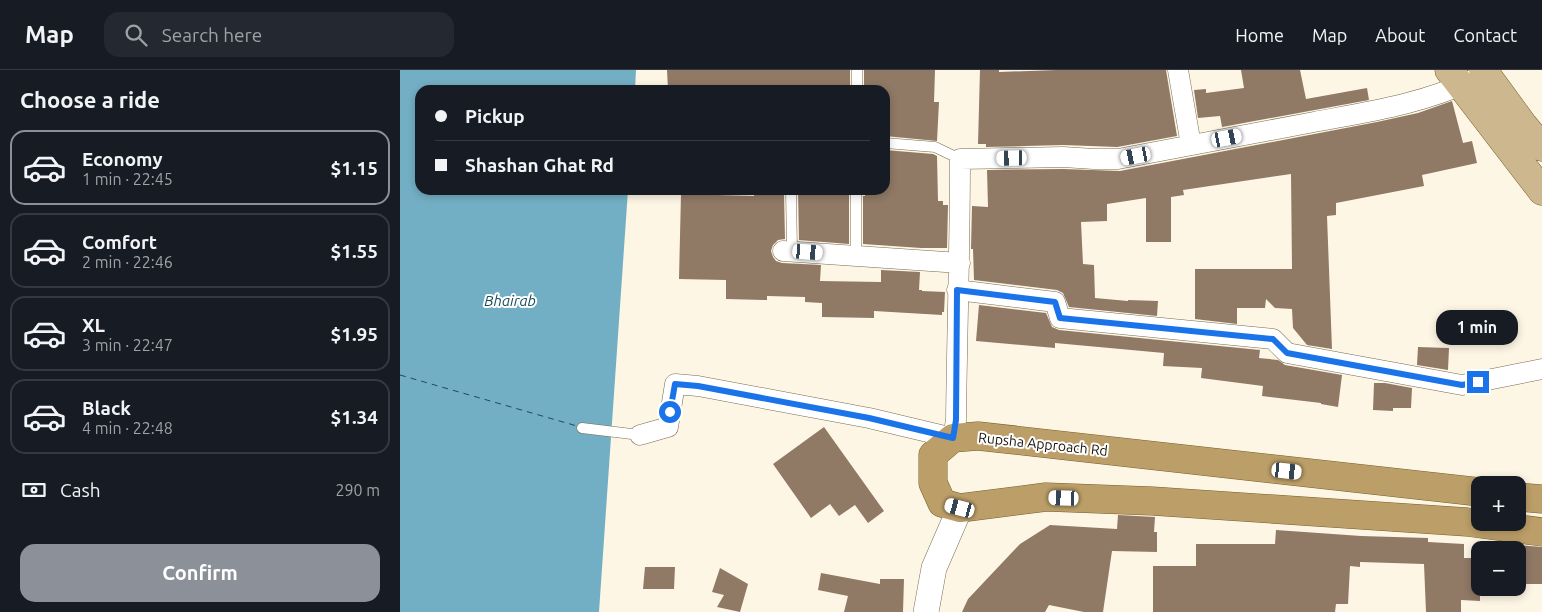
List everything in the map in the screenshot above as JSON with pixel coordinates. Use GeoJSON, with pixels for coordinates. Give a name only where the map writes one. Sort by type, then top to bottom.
{"type":"FeatureCollection","features":[{"type":"Feature","properties":{"kind":"highway","name":"Rupsha Approach Rd"},"geometry":{"type":"LineString","coordinates":[[953,438],[978,436],[1471,491]]}},
{"type":"Feature","properties":{"kind":"highway"},"geometry":{"type":"LineString","coordinates":[[953,438],[933,455],[933,483],[942,503],[960,508],[1046,497],[1152,501],[1467,522],[1542,532]]}},
{"type":"Feature","properties":{"kind":"highway"},"geometry":{"type":"LineString","coordinates":[[1526,498],[1542,499]]}},
{"type":"Feature","properties":{"kind":"main road"},"geometry":{"type":"LineString","coordinates":[[1484,72],[1533,124],[1542,147]]}},
{"type":"Feature","properties":{"kind":"main road"},"geometry":{"type":"LineString","coordinates":[[1455,78],[1542,191]]}},
{"type":"Feature","properties":{"kind":"street"},"geometry":{"type":"LineString","coordinates":[[1178,70],[1191,145]]}},
{"type":"Feature","properties":{"kind":"street"},"geometry":{"type":"LineString","coordinates":[[640,435],[668,427],[675,384],[698,386],[869,418],[953,438],[956,420],[957,290],[960,263],[960,159],[1063,157],[1118,159],[1372,111],[1418,100],[1455,78],[1484,72]]}},
{"type":"Feature","properties":{"kind":"street"},"geometry":{"type":"LineString","coordinates":[[787,251],[960,263]]}},
{"type":"Feature","properties":{"kind":"street"},"geometry":{"type":"LineString","coordinates":[[957,290],[1055,302],[1060,318],[1273,339],[1287,353],[1462,385],[1542,369]]}},
{"type":"Feature","properties":{"kind":"street"},"geometry":{"type":"LineString","coordinates":[[926,612],[934,568],[960,508]]}},
{"type":"Feature","properties":{"kind":"lane"},"geometry":{"type":"LineString","coordinates":[[857,70],[857,85]]}},
{"type":"Feature","properties":{"kind":"lane"},"geometry":{"type":"LineString","coordinates":[[890,143],[935,147],[960,159]]}},
{"type":"Feature","properties":{"kind":"lane"},"geometry":{"type":"LineString","coordinates":[[787,251],[791,195]]}},
{"type":"Feature","properties":{"kind":"lane"},"geometry":{"type":"LineString","coordinates":[[856,195],[856,256]]}},
{"type":"Feature","properties":{"kind":"lane"},"geometry":{"type":"LineString","coordinates":[[582,428],[640,435]]}},
{"type":"Feature","properties":{"kind":"water","name":"Bhairab"},"geometry":{"type":"Polygon","coordinates":[[[400,70],[636,70],[635,85],[415,85],[415,195],[628,195],[599,612],[400,612],[400,70]]]}},
{"type":"Feature","properties":{"kind":"building"},"geometry":{"type":"Polygon","coordinates":[[[667,70],[850,70],[850,85],[668,85],[667,70]]]}},
{"type":"Feature","properties":{"kind":"building"},"geometry":{"type":"Polygon","coordinates":[[[864,70],[935,70],[934,102],[939,102],[937,141],[890,136],[890,85],[864,85],[864,70]]]}},
{"type":"Feature","properties":{"kind":"building"},"geometry":{"type":"Polygon","coordinates":[[[980,70],[999,70],[999,72],[1166,70],[1177,136],[1117,147],[1063,145],[986,147],[986,144],[978,144],[980,70]]]}},
{"type":"Feature","properties":{"kind":"building"},"geometry":{"type":"Polygon","coordinates":[[[1241,70],[1300,70],[1306,99],[1367,88],[1369,100],[1222,127],[1220,116],[1198,118],[1194,90],[1206,89],[1206,93],[1244,88],[1241,70]]]}},
{"type":"Feature","properties":{"kind":"building"},"geometry":{"type":"Polygon","coordinates":[[[1452,101],[1463,143],[1472,141],[1477,163],[1422,175],[1424,186],[1336,203],[1336,215],[1327,216],[1332,349],[1307,345],[1293,328],[1292,309],[1275,308],[1266,299],[1265,308],[1237,308],[1237,324],[1195,319],[1195,269],[1292,269],[1291,174],[1183,190],[1184,195],[1171,197],[1171,242],[1146,242],[1146,198],[1107,204],[1107,221],[1081,222],[1083,264],[1094,265],[1095,298],[1158,301],[1157,316],[1069,307],[1063,293],[1057,290],[974,280],[973,249],[971,249],[972,206],[988,207],[987,170],[1063,169],[1120,171],[1377,122],[1418,113],[1452,101]]]}},
{"type":"Feature","properties":{"kind":"building"},"geometry":{"type":"Polygon","coordinates":[[[890,150],[933,154],[937,156],[938,201],[943,201],[943,205],[948,205],[947,248],[863,244],[863,196],[890,195],[890,150]]]}},
{"type":"Feature","properties":{"kind":"building"},"geometry":{"type":"Polygon","coordinates":[[[681,195],[784,195],[785,239],[778,240],[773,245],[771,251],[776,261],[821,265],[820,281],[881,282],[881,270],[920,272],[919,290],[945,292],[944,312],[942,312],[942,315],[874,311],[874,318],[822,317],[822,303],[805,302],[805,297],[767,296],[767,300],[726,299],[726,280],[679,279],[681,195]]]}},
{"type":"Feature","properties":{"kind":"building"},"geometry":{"type":"Polygon","coordinates":[[[798,195],[849,195],[849,244],[799,240],[798,195]]]}},
{"type":"Feature","properties":{"kind":"building"},"geometry":{"type":"Polygon","coordinates":[[[979,305],[1046,313],[1052,327],[1059,330],[1260,350],[1259,358],[1278,360],[1285,365],[1342,375],[1338,407],[1321,403],[1262,396],[1263,386],[1201,378],[1202,368],[1163,366],[1164,353],[1055,343],[1055,348],[976,341],[979,305]]]}},
{"type":"Feature","properties":{"kind":"building"},"geometry":{"type":"Polygon","coordinates":[[[1418,347],[1449,348],[1448,370],[1417,365],[1418,347]]]}},
{"type":"Feature","properties":{"kind":"building"},"geometry":{"type":"Polygon","coordinates":[[[1374,383],[1412,388],[1411,408],[1393,408],[1393,411],[1373,410],[1374,383]]]}},
{"type":"Feature","properties":{"kind":"building"},"geometry":{"type":"Polygon","coordinates":[[[824,427],[884,511],[868,523],[855,505],[839,516],[830,504],[811,518],[773,464],[824,427]]]}},
{"type":"Feature","properties":{"kind":"building"},"geometry":{"type":"Polygon","coordinates":[[[1118,515],[1155,517],[1154,532],[1157,532],[1157,552],[1112,551],[1103,612],[1084,612],[1049,605],[1045,612],[962,612],[968,599],[1020,544],[1050,525],[1117,529],[1118,515]]]}},
{"type":"Feature","properties":{"kind":"building"},"geometry":{"type":"Polygon","coordinates":[[[1276,530],[1361,536],[1428,538],[1428,542],[1464,544],[1464,558],[1471,558],[1471,596],[1480,596],[1480,601],[1461,600],[1461,612],[1426,612],[1424,564],[1360,562],[1360,567],[1350,566],[1348,604],[1336,604],[1335,612],[1153,612],[1153,566],[1196,566],[1196,544],[1275,544],[1276,530]]]}},
{"type":"Feature","properties":{"kind":"building"},"geometry":{"type":"Polygon","coordinates":[[[1526,546],[1542,547],[1542,584],[1526,584],[1526,546]]]}},
{"type":"Feature","properties":{"kind":"building"},"geometry":{"type":"Polygon","coordinates":[[[645,567],[675,567],[674,589],[643,589],[645,567]]]}},
{"type":"Feature","properties":{"kind":"building"},"geometry":{"type":"Polygon","coordinates":[[[720,568],[748,584],[740,612],[717,607],[724,595],[712,592],[720,568]]]}},
{"type":"Feature","properties":{"kind":"building"},"geometry":{"type":"Polygon","coordinates":[[[821,573],[880,584],[880,579],[904,579],[903,612],[844,612],[848,596],[818,590],[821,573]]]}},
{"type":"Feature","properties":{"kind":"ferry route"},"geometry":{"type":"LineString","coordinates":[[400,375],[577,426]]}},
{"type":"Feature","properties":{"kind":"route"},"geometry":{"type":"LineString","coordinates":[[670,412],[675,384],[698,386],[869,418],[953,438],[956,420],[957,290],[1055,302],[1060,318],[1273,339],[1287,353],[1462,385],[1478,382]]}}]}
